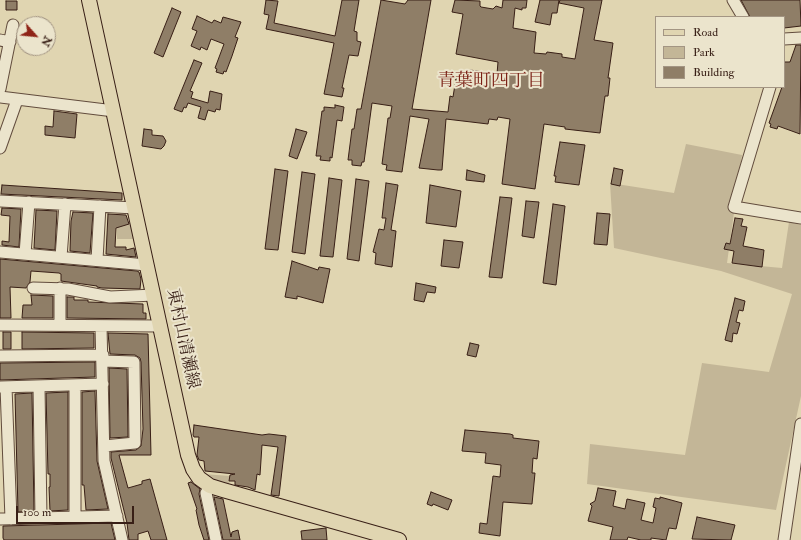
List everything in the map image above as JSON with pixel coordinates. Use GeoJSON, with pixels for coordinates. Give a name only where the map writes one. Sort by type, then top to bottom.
{"type":"FeatureCollection","features":[{"type":"Feature","properties":{"kind":"main road","name":"東村山清瀬線"},"geometry":{"type":"LineString","coordinates":[[89,0],[188,455],[193,469],[199,478],[210,486],[399,540]]}},
{"type":"Feature","properties":{"kind":"street"},"geometry":{"type":"LineString","coordinates":[[733,0],[742,16]]}},
{"type":"Feature","properties":{"kind":"street"},"geometry":{"type":"LineString","coordinates":[[0,89],[5,41],[13,25]]}},
{"type":"Feature","properties":{"kind":"street"},"geometry":{"type":"LineString","coordinates":[[785,39],[801,38]]}},
{"type":"Feature","properties":{"kind":"street"},"geometry":{"type":"LineString","coordinates":[[770,88],[734,207],[800,215]]}},
{"type":"Feature","properties":{"kind":"street"},"geometry":{"type":"LineString","coordinates":[[0,97],[114,111]]}},
{"type":"Feature","properties":{"kind":"street"},"geometry":{"type":"LineString","coordinates":[[0,148],[17,100]]}},
{"type":"Feature","properties":{"kind":"street"},"geometry":{"type":"LineString","coordinates":[[0,201],[135,208]]}},
{"type":"Feature","properties":{"kind":"street"},"geometry":{"type":"LineString","coordinates":[[25,254],[29,202]]}},
{"type":"Feature","properties":{"kind":"street"},"geometry":{"type":"LineString","coordinates":[[61,257],[65,204]]}},
{"type":"Feature","properties":{"kind":"street"},"geometry":{"type":"LineString","coordinates":[[97,260],[100,206]]}},
{"type":"Feature","properties":{"kind":"street"},"geometry":{"type":"LineString","coordinates":[[0,252],[147,265]]}},
{"type":"Feature","properties":{"kind":"street"},"geometry":{"type":"LineString","coordinates":[[33,288],[60,288],[110,297],[154,295]]}},
{"type":"Feature","properties":{"kind":"street"},"geometry":{"type":"LineString","coordinates":[[60,288],[60,324]]}},
{"type":"Feature","properties":{"kind":"street"},"geometry":{"type":"LineString","coordinates":[[0,325],[60,324],[161,326]]}},
{"type":"Feature","properties":{"kind":"street"},"geometry":{"type":"LineString","coordinates":[[101,326],[103,358],[104,461],[122,540]]}},
{"type":"Feature","properties":{"kind":"street"},"geometry":{"type":"LineString","coordinates":[[0,356],[103,358],[134,362],[135,443],[104,446]]}},
{"type":"Feature","properties":{"kind":"street"},"geometry":{"type":"LineString","coordinates":[[103,384],[3,387],[5,519],[117,516]]}},
{"type":"Feature","properties":{"kind":"street"},"geometry":{"type":"LineString","coordinates":[[75,385],[75,517]]}},
{"type":"Feature","properties":{"kind":"street"},"geometry":{"type":"LineString","coordinates":[[39,386],[41,518]]}},
{"type":"Feature","properties":{"kind":"street"},"geometry":{"type":"LineString","coordinates":[[784,540],[801,424]]}},
{"type":"Feature","properties":{"kind":"street"},"geometry":{"type":"LineString","coordinates":[[210,486],[206,493],[216,540]]}},
{"type":"Feature","properties":{"kind":"green space"},"geometry":{"type":"Polygon","coordinates":[[[686,144],[742,155],[727,263],[782,268],[789,222],[801,225],[801,396],[776,510],[587,484],[590,444],[685,455],[702,363],[769,372],[792,294],[721,271],[614,248],[610,183],[674,193],[686,144]]]}},
{"type":"Feature","properties":{"kind":"green space"},"geometry":{"type":"Polygon","coordinates":[[[117,223],[131,223],[134,239],[117,239],[117,223]]]}},
{"type":"Feature","properties":{"kind":"green space"},"geometry":{"type":"Polygon","coordinates":[[[203,474],[230,476],[229,485],[220,483],[203,474]]]}},
{"type":"Feature","properties":{"kind":"building"},"geometry":{"type":"Polygon","coordinates":[[[266,0],[278,1],[274,23],[335,36],[342,0],[359,0],[354,31],[357,32],[357,41],[361,42],[358,56],[349,55],[342,88],[344,88],[342,97],[324,94],[334,43],[266,29],[269,15],[264,14],[266,0]]]}},
{"type":"Feature","properties":{"kind":"building"},"geometry":{"type":"Polygon","coordinates":[[[381,0],[405,4],[408,0],[431,0],[412,109],[448,112],[450,96],[453,97],[457,72],[470,74],[470,70],[497,74],[498,62],[456,54],[463,14],[452,12],[455,0],[480,1],[481,7],[493,9],[496,6],[502,8],[503,0],[527,0],[526,8],[522,8],[522,10],[515,8],[513,28],[536,32],[534,53],[546,54],[547,52],[562,54],[562,57],[575,59],[584,8],[559,3],[560,0],[602,0],[594,40],[613,43],[608,78],[610,78],[608,96],[605,96],[600,133],[565,129],[565,127],[544,124],[535,189],[502,184],[510,119],[498,117],[497,120],[489,119],[488,124],[446,119],[442,170],[438,170],[419,168],[429,119],[410,116],[402,172],[386,170],[387,165],[382,164],[388,118],[390,118],[392,106],[372,103],[364,162],[362,162],[361,166],[352,165],[352,160],[348,160],[352,129],[354,129],[357,109],[361,109],[381,0]]]}},
{"type":"Feature","properties":{"kind":"building"},"geometry":{"type":"Polygon","coordinates":[[[540,0],[559,0],[557,13],[552,13],[550,25],[535,22],[540,0]]]}},
{"type":"Feature","properties":{"kind":"building"},"geometry":{"type":"Polygon","coordinates":[[[741,0],[800,0],[801,26],[785,28],[785,16],[749,16],[741,0]]]}},
{"type":"Feature","properties":{"kind":"building"},"geometry":{"type":"Polygon","coordinates":[[[6,1],[17,1],[17,10],[6,10],[6,1]]]}},
{"type":"Feature","properties":{"kind":"building"},"geometry":{"type":"Polygon","coordinates":[[[172,8],[181,12],[163,57],[154,53],[172,8]]]}},
{"type":"Feature","properties":{"kind":"building"},"geometry":{"type":"Polygon","coordinates":[[[197,16],[212,23],[214,20],[221,23],[223,17],[241,22],[235,37],[238,38],[232,56],[226,72],[224,71],[223,74],[216,72],[217,69],[215,68],[224,44],[211,39],[207,50],[201,47],[200,50],[191,46],[197,31],[192,29],[197,16]]]}},
{"type":"Feature","properties":{"kind":"building"},"geometry":{"type":"Polygon","coordinates":[[[796,45],[801,45],[800,134],[778,126],[777,129],[770,127],[771,124],[769,123],[782,88],[785,88],[785,62],[790,62],[796,45]]]}},
{"type":"Feature","properties":{"kind":"building"},"geometry":{"type":"Polygon","coordinates":[[[194,60],[202,63],[190,91],[193,92],[191,98],[208,103],[210,91],[222,94],[220,110],[216,109],[215,112],[208,110],[205,120],[198,118],[201,107],[188,103],[182,112],[174,109],[194,60]]]}},
{"type":"Feature","properties":{"kind":"building"},"geometry":{"type":"Polygon","coordinates":[[[335,105],[344,107],[342,121],[337,120],[332,158],[330,157],[330,161],[320,160],[321,156],[316,156],[322,111],[324,111],[324,107],[335,108],[335,105]]]}},
{"type":"Feature","properties":{"kind":"building"},"geometry":{"type":"Polygon","coordinates":[[[54,111],[77,114],[75,138],[45,135],[45,126],[53,127],[54,111]]]}},
{"type":"Feature","properties":{"kind":"building"},"geometry":{"type":"Polygon","coordinates":[[[144,129],[152,130],[152,135],[163,136],[166,141],[161,149],[142,146],[144,129]]]}},
{"type":"Feature","properties":{"kind":"building"},"geometry":{"type":"Polygon","coordinates":[[[296,129],[307,132],[297,159],[289,156],[296,129]]]}},
{"type":"Feature","properties":{"kind":"building"},"geometry":{"type":"Polygon","coordinates":[[[560,142],[585,145],[579,185],[555,182],[556,176],[554,176],[560,142]]]}},
{"type":"Feature","properties":{"kind":"building"},"geometry":{"type":"Polygon","coordinates":[[[614,168],[623,170],[620,186],[611,184],[614,168]]]}},
{"type":"Feature","properties":{"kind":"building"},"geometry":{"type":"Polygon","coordinates":[[[275,169],[288,171],[278,250],[265,249],[275,169]]]}},
{"type":"Feature","properties":{"kind":"building"},"geometry":{"type":"Polygon","coordinates":[[[467,170],[485,175],[484,182],[466,180],[467,170]]]}},
{"type":"Feature","properties":{"kind":"building"},"geometry":{"type":"Polygon","coordinates":[[[302,172],[315,174],[305,254],[292,252],[302,172]]]}},
{"type":"Feature","properties":{"kind":"building"},"geometry":{"type":"Polygon","coordinates":[[[329,178],[342,180],[333,257],[320,256],[329,178]]]}},
{"type":"Feature","properties":{"kind":"building"},"geometry":{"type":"Polygon","coordinates":[[[356,179],[369,181],[359,261],[347,259],[356,179]]]}},
{"type":"Feature","properties":{"kind":"building"},"geometry":{"type":"Polygon","coordinates":[[[386,183],[398,185],[391,230],[396,231],[392,267],[375,264],[376,253],[373,252],[379,229],[384,230],[386,218],[382,218],[386,183]]]}},
{"type":"Feature","properties":{"kind":"building"},"geometry":{"type":"Polygon","coordinates":[[[2,185],[122,193],[122,200],[1,194],[2,185]]]}},
{"type":"Feature","properties":{"kind":"building"},"geometry":{"type":"Polygon","coordinates":[[[430,185],[461,191],[456,227],[426,223],[430,185]]]}},
{"type":"Feature","properties":{"kind":"building"},"geometry":{"type":"Polygon","coordinates":[[[500,197],[512,198],[502,278],[489,277],[500,197]]]}},
{"type":"Feature","properties":{"kind":"building"},"geometry":{"type":"Polygon","coordinates":[[[526,201],[539,202],[534,238],[522,236],[526,201]]]}},
{"type":"Feature","properties":{"kind":"building"},"geometry":{"type":"Polygon","coordinates":[[[553,204],[565,206],[556,285],[543,283],[553,204]]]}},
{"type":"Feature","properties":{"kind":"building"},"geometry":{"type":"Polygon","coordinates":[[[2,208],[21,209],[19,247],[2,245],[2,241],[9,242],[10,216],[1,215],[2,208]]]}},
{"type":"Feature","properties":{"kind":"building"},"geometry":{"type":"Polygon","coordinates":[[[36,210],[57,211],[55,250],[34,248],[36,210]]]}},
{"type":"Feature","properties":{"kind":"building"},"geometry":{"type":"Polygon","coordinates":[[[73,212],[93,213],[90,253],[70,251],[71,221],[73,212]]]}},
{"type":"Feature","properties":{"kind":"building"},"geometry":{"type":"Polygon","coordinates":[[[597,213],[610,214],[607,245],[594,244],[597,213]]]}},
{"type":"Feature","properties":{"kind":"building"},"geometry":{"type":"Polygon","coordinates":[[[108,214],[126,215],[129,224],[116,228],[115,247],[126,247],[126,250],[134,248],[136,257],[106,254],[108,214]]]}},
{"type":"Feature","properties":{"kind":"building"},"geometry":{"type":"Polygon","coordinates":[[[735,218],[743,219],[741,226],[747,227],[743,246],[764,250],[762,267],[732,263],[734,251],[724,249],[726,243],[730,244],[735,218]]]}},
{"type":"Feature","properties":{"kind":"building"},"geometry":{"type":"Polygon","coordinates":[[[444,240],[463,242],[459,268],[441,266],[444,240]]]}},
{"type":"Feature","properties":{"kind":"building"},"geometry":{"type":"Polygon","coordinates":[[[0,259],[137,271],[139,272],[141,279],[140,289],[102,288],[61,281],[61,274],[59,273],[31,271],[30,282],[26,288],[10,287],[11,318],[0,318],[0,259]]]}},
{"type":"Feature","properties":{"kind":"building"},"geometry":{"type":"Polygon","coordinates":[[[292,261],[318,270],[319,267],[330,269],[323,303],[297,296],[297,299],[285,297],[292,261]]]}},
{"type":"Feature","properties":{"kind":"building"},"geometry":{"type":"Polygon","coordinates":[[[416,283],[436,287],[435,293],[427,292],[424,302],[414,300],[416,283]]]}},
{"type":"Feature","properties":{"kind":"building"},"geometry":{"type":"Polygon","coordinates":[[[31,295],[53,296],[53,318],[22,318],[23,305],[32,305],[31,295]]]}},
{"type":"Feature","properties":{"kind":"building"},"geometry":{"type":"Polygon","coordinates":[[[67,297],[74,297],[74,300],[88,300],[88,302],[143,304],[143,313],[146,313],[146,319],[67,318],[67,297]]]}},
{"type":"Feature","properties":{"kind":"building"},"geometry":{"type":"Polygon","coordinates":[[[735,298],[745,301],[743,311],[739,310],[736,322],[740,323],[737,334],[733,333],[732,342],[725,340],[735,298]]]}},
{"type":"Feature","properties":{"kind":"building"},"geometry":{"type":"Polygon","coordinates":[[[3,332],[11,332],[11,349],[3,349],[3,332]]]}},
{"type":"Feature","properties":{"kind":"building"},"geometry":{"type":"Polygon","coordinates":[[[22,332],[94,333],[94,348],[22,349],[22,332]]]}},
{"type":"Feature","properties":{"kind":"building"},"geometry":{"type":"Polygon","coordinates":[[[108,333],[148,334],[151,455],[119,455],[128,488],[142,484],[142,481],[150,479],[167,540],[151,540],[148,531],[138,534],[138,540],[129,540],[127,523],[111,458],[111,452],[136,450],[141,446],[143,429],[141,362],[140,358],[135,355],[110,354],[108,333]]]}},
{"type":"Feature","properties":{"kind":"building"},"geometry":{"type":"Polygon","coordinates":[[[470,343],[479,345],[476,357],[467,355],[470,343]]]}},
{"type":"Feature","properties":{"kind":"building"},"geometry":{"type":"Polygon","coordinates":[[[95,362],[95,377],[0,380],[0,363],[95,362]]]}},
{"type":"Feature","properties":{"kind":"building"},"geometry":{"type":"Polygon","coordinates":[[[109,368],[127,369],[128,437],[110,438],[109,368]]]}},
{"type":"Feature","properties":{"kind":"building"},"geometry":{"type":"Polygon","coordinates":[[[95,391],[97,461],[108,509],[86,510],[84,485],[82,485],[82,392],[95,391]]]}},
{"type":"Feature","properties":{"kind":"building"},"geometry":{"type":"Polygon","coordinates":[[[68,392],[68,510],[50,511],[50,474],[48,474],[46,393],[68,392]]]}},
{"type":"Feature","properties":{"kind":"building"},"geometry":{"type":"Polygon","coordinates":[[[32,393],[34,511],[18,512],[15,394],[32,393]]]}},
{"type":"Feature","properties":{"kind":"building"},"geometry":{"type":"Polygon","coordinates":[[[194,425],[262,435],[269,434],[286,436],[279,496],[271,495],[278,447],[262,445],[260,475],[257,474],[255,490],[248,487],[235,485],[235,481],[229,481],[230,475],[235,474],[205,471],[204,461],[199,460],[197,455],[199,437],[194,437],[193,435],[194,425]]]}},
{"type":"Feature","properties":{"kind":"building"},"geometry":{"type":"Polygon","coordinates":[[[465,430],[510,434],[513,435],[513,438],[539,441],[537,459],[533,458],[532,473],[535,473],[532,504],[503,502],[500,536],[479,533],[480,523],[487,524],[493,476],[500,477],[501,465],[485,463],[486,453],[462,451],[465,430]]]}},
{"type":"Feature","properties":{"kind":"building"},"geometry":{"type":"Polygon","coordinates":[[[191,482],[200,489],[199,494],[209,540],[204,540],[199,525],[197,509],[188,483],[191,482]]]}},
{"type":"Feature","properties":{"kind":"building"},"geometry":{"type":"Polygon","coordinates":[[[598,488],[616,491],[613,506],[625,509],[627,499],[645,503],[641,520],[653,523],[656,508],[653,507],[655,498],[660,499],[660,497],[682,503],[676,529],[669,528],[666,540],[651,538],[651,540],[641,540],[628,537],[627,540],[610,540],[613,527],[588,521],[592,506],[590,504],[595,501],[598,488]]]}},
{"type":"Feature","properties":{"kind":"building"},"geometry":{"type":"Polygon","coordinates":[[[431,492],[452,500],[448,510],[433,504],[432,506],[427,504],[431,492]]]}},
{"type":"Feature","properties":{"kind":"building"},"geometry":{"type":"Polygon","coordinates":[[[214,497],[223,499],[231,537],[232,532],[238,530],[240,540],[223,540],[214,497]]]}},
{"type":"Feature","properties":{"kind":"building"},"geometry":{"type":"Polygon","coordinates":[[[697,517],[735,525],[731,540],[692,539],[697,517]]]}},
{"type":"Feature","properties":{"kind":"building"},"geometry":{"type":"Polygon","coordinates":[[[111,523],[115,540],[4,540],[3,538],[3,526],[111,523]]]}},
{"type":"Feature","properties":{"kind":"building"},"geometry":{"type":"Polygon","coordinates":[[[326,528],[327,540],[302,540],[301,531],[326,528]]]}},
{"type":"Feature","properties":{"kind":"district","name":"青葉町四丁目"},"geometry":{"type":"Point","coordinates":[491,82]}}]}
